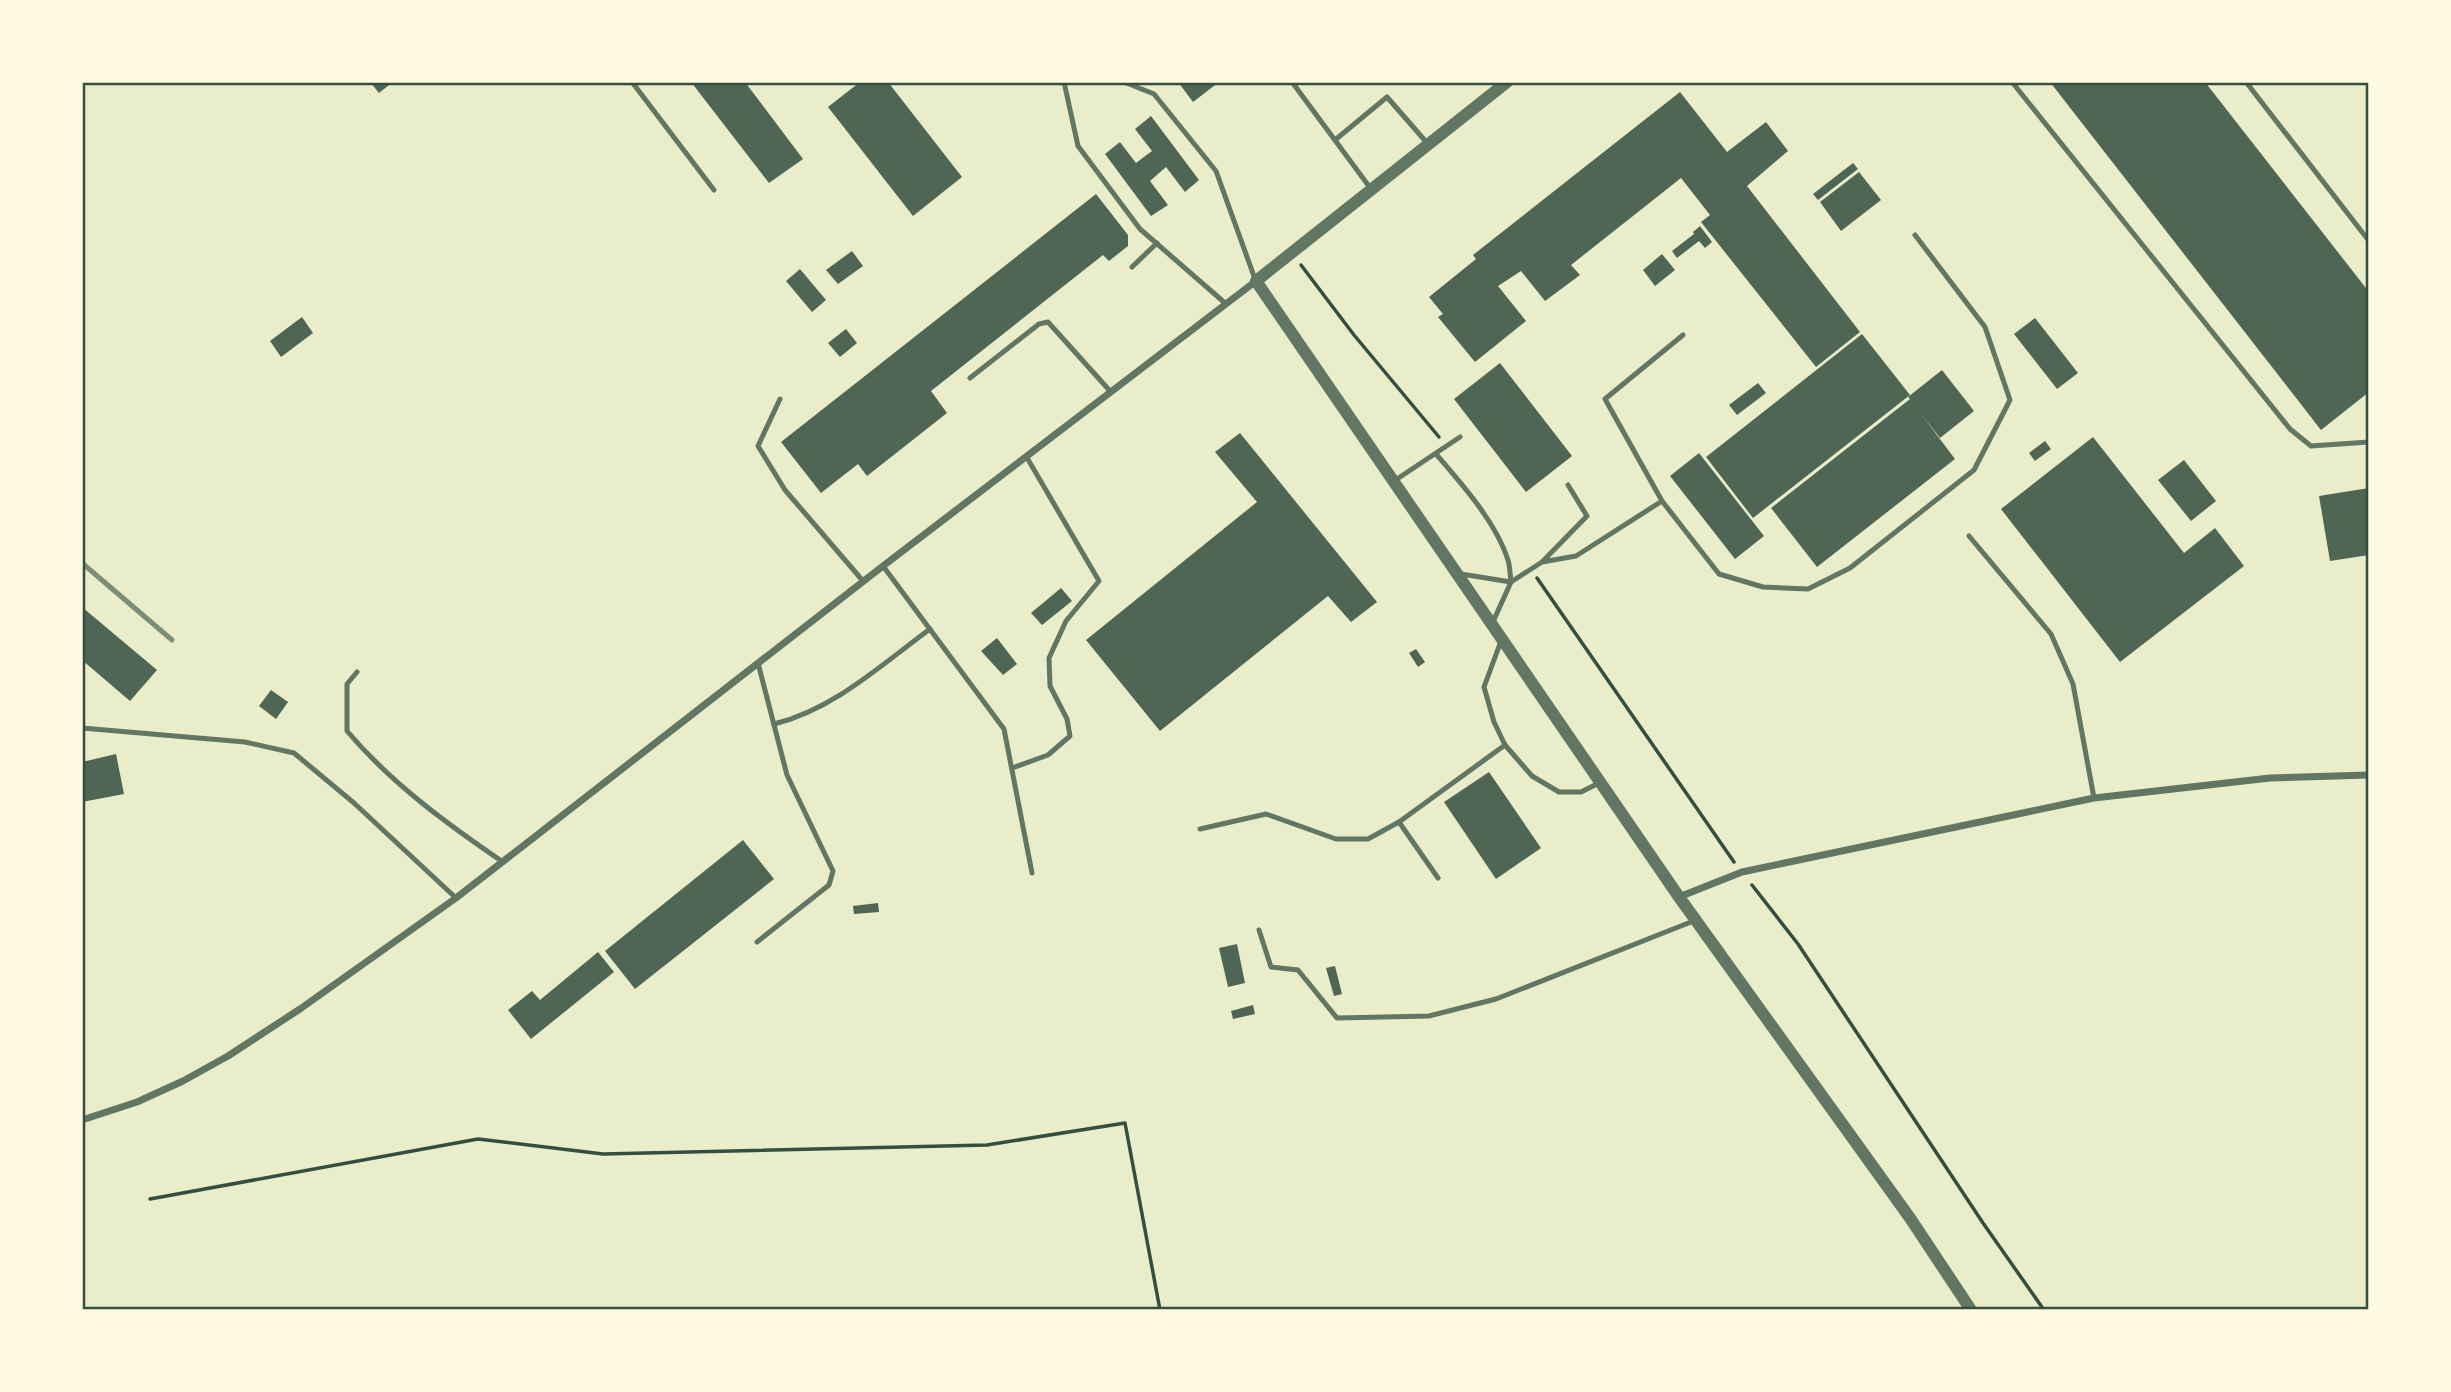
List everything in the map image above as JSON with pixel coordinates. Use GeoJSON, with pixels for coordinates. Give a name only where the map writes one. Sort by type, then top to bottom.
{"type":"FeatureCollection","features":[{"type":"Feature","properties":{"kind":"street"},"geometry":{"type":"LineString","coordinates":[[82,1120],[137,1102],[228,1056],[300,1009],[456,898],[883,566],[1256,281],[1507,82]]}},
{"type":"Feature","properties":{"kind":"street"},"geometry":{"type":"LineString","coordinates":[[1256,281],[1679,897],[1910,1218],[1971,1310]]}},
{"type":"Feature","properties":{"kind":"street"},"geometry":{"type":"LineString","coordinates":[[1679,897],[1742,872],[2094,798],[2270,778],[2369,775]]}},
{"type":"Feature","properties":{"kind":"lane"},"geometry":{"type":"LineString","coordinates":[[632,82],[714,190]]}},
{"type":"Feature","properties":{"kind":"lane"},"geometry":{"type":"LineString","coordinates":[[1064,82],[1078,146],[1140,229],[1225,303]]}},
{"type":"Feature","properties":{"kind":"lane"},"geometry":{"type":"LineString","coordinates":[[1124,82],[1154,94],[1216,171],[1256,281]]}},
{"type":"Feature","properties":{"kind":"lane"},"geometry":{"type":"LineString","coordinates":[[1292,82],[1371,189]]}},
{"type":"Feature","properties":{"kind":"lane"},"geometry":{"type":"LineString","coordinates":[[2012,82],[2290,429],[2311,446],[2369,442]]}},
{"type":"Feature","properties":{"kind":"lane"},"geometry":{"type":"LineString","coordinates":[[2246,82],[2369,240]]}},
{"type":"Feature","properties":{"kind":"lane"},"geometry":{"type":"LineString","coordinates":[[1335,140],[1387,97],[1428,144]]}},
{"type":"Feature","properties":{"kind":"lane"},"geometry":{"type":"LineString","coordinates":[[1684,335],[1605,399],[1662,501],[1719,574],[1763,587],[1808,589],[1850,568],[1974,470],[2010,400],[1985,327],[1915,235]]}},
{"type":"Feature","properties":{"kind":"lane"},"geometry":{"type":"LineString","coordinates":[[1132,267],[1157,243]]}},
{"type":"Feature","properties":{"kind":"lane"},"geometry":{"type":"LineString","coordinates":[[970,378],[1039,324],[1048,323],[1110,391]]}},
{"type":"Feature","properties":{"kind":"lane"},"geometry":{"type":"LineString","coordinates":[[780,399],[758,446],[785,490],[863,582]]}},
{"type":"Feature","properties":{"kind":"lane"},"geometry":{"type":"LineString","coordinates":[[1394,481],[1460,437]]}},
{"type":"Feature","properties":{"kind":"lane"},"geometry":{"type":"LineString","coordinates":[[1436,454],[1461,482],[1494,532],[1508,560],[1511,582],[1492,624]]}},
{"type":"Feature","properties":{"kind":"lane"},"geometry":{"type":"LineString","coordinates":[[1012,768],[1048,755],[1070,736],[1067,719],[1050,686],[1049,657],[1066,621],[1099,581],[1026,456]]}},
{"type":"Feature","properties":{"kind":"lane"},"geometry":{"type":"LineString","coordinates":[[1458,573],[1511,582],[1542,562],[1587,516],[1568,485]]}},
{"type":"Feature","properties":{"kind":"lane"},"geometry":{"type":"LineString","coordinates":[[1542,562],[1576,556],[1662,501]]}},
{"type":"Feature","properties":{"kind":"lane"},"geometry":{"type":"LineString","coordinates":[[1969,536],[2051,634],[2073,684],[2094,798]]}},
{"type":"Feature","properties":{"kind":"lane"},"geometry":{"type":"LineString","coordinates":[[883,566],[1004,729],[1032,873]]}},
{"type":"Feature","properties":{"kind":"lane"},"geometry":{"type":"LineString","coordinates":[[774,724],[798,718],[838,696],[930,629]]}},
{"type":"Feature","properties":{"kind":"lane"},"geometry":{"type":"LineString","coordinates":[[1503,638],[1484,687],[1494,722],[1505,746],[1532,776],[1559,792],[1581,792],[1601,782]]}},
{"type":"Feature","properties":{"kind":"lane"},"geometry":{"type":"LineString","coordinates":[[757,942],[830,885],[833,871],[787,775],[758,663]]}},
{"type":"Feature","properties":{"kind":"lane"},"geometry":{"type":"LineString","coordinates":[[357,672],[347,684],[347,731],[372,760],[455,830],[503,862]]}},
{"type":"Feature","properties":{"kind":"lane"},"geometry":{"type":"LineString","coordinates":[[82,728],[245,741],[294,753],[354,803],[456,898]]}},
{"type":"Feature","properties":{"kind":"lane"},"geometry":{"type":"LineString","coordinates":[[1199,829],[1266,814],[1336,839],[1368,839],[1399,822],[1505,746]]}},
{"type":"Feature","properties":{"kind":"lane"},"geometry":{"type":"LineString","coordinates":[[1399,822],[1438,878]]}},
{"type":"Feature","properties":{"kind":"lane"},"geometry":{"type":"LineString","coordinates":[[1259,930],[1271,967],[1298,970],[1337,1018],[1429,1016],[1496,999],[1696,920]]}},
{"type":"Feature","properties":{"kind":"path"},"geometry":{"type":"LineString","coordinates":[[1291,252],[1354,335],[1446,447]]}},
{"type":"Feature","properties":{"kind":"path"},"geometry":{"type":"LineString","coordinates":[[1531,570],[1742,872],[1798,944],[2044,1310]]}},
{"type":"Feature","properties":{"kind":"path"},"geometry":{"type":"LineString","coordinates":[[150,1199],[478,1139],[603,1154],[987,1145],[1125,1123],[1160,1310]]}},
{"type":"Feature","properties":{"kind":"building"},"geometry":{"type":"Polygon","coordinates":[[[370,82],[393,82],[379,93],[370,82]]]}},
{"type":"Feature","properties":{"kind":"building"},"geometry":{"type":"Polygon","coordinates":[[[691,82],[745,82],[803,159],[769,183],[691,82]]]}},
{"type":"Feature","properties":{"kind":"building"},"geometry":{"type":"Polygon","coordinates":[[[860,82],[888,82],[962,177],[913,216],[828,107],[860,82]]]}},
{"type":"Feature","properties":{"kind":"building"},"geometry":{"type":"Polygon","coordinates":[[[1178,82],[1219,82],[1193,102],[1178,82]]]}},
{"type":"Feature","properties":{"kind":"building"},"geometry":{"type":"Polygon","coordinates":[[[2050,82],[2205,82],[2369,292],[2369,392],[2321,430],[2050,82]]]}},
{"type":"Feature","properties":{"kind":"building"},"geometry":{"type":"Polygon","coordinates":[[[1680,92],[1727,152],[1766,122],[1788,151],[1747,186],[1860,332],[1816,367],[1701,222],[1710,215],[1681,178],[1571,265],[1580,275],[1545,301],[1521,271],[1498,286],[1526,321],[1475,362],[1438,317],[1443,314],[1429,297],[1476,259],[1473,255],[1680,92]]]}},
{"type":"Feature","properties":{"kind":"building"},"geometry":{"type":"Polygon","coordinates":[[[1151,116],[1199,180],[1185,192],[1166,167],[1150,181],[1168,205],[1151,216],[1105,154],[1120,142],[1136,163],[1152,151],[1135,129],[1151,116]]]}},
{"type":"Feature","properties":{"kind":"building"},"geometry":{"type":"Polygon","coordinates":[[[1853,163],[1858,169],[1818,200],[1813,194],[1853,163]]]}},
{"type":"Feature","properties":{"kind":"building"},"geometry":{"type":"Polygon","coordinates":[[[1859,172],[1881,200],[1841,231],[1820,202],[1859,172]]]}},
{"type":"Feature","properties":{"kind":"building"},"geometry":{"type":"Polygon","coordinates":[[[1096,194],[1128,235],[1128,246],[1109,261],[1103,255],[931,391],[947,413],[867,476],[858,464],[821,493],[781,442],[1096,194]]]}},
{"type":"Feature","properties":{"kind":"building"},"geometry":{"type":"Polygon","coordinates":[[[1700,226],[1712,242],[1705,248],[1699,241],[1677,258],[1672,251],[1700,226]]]}},
{"type":"Feature","properties":{"kind":"building"},"geometry":{"type":"Polygon","coordinates":[[[852,251],[863,266],[838,284],[826,270],[852,251]]]}},
{"type":"Feature","properties":{"kind":"building"},"geometry":{"type":"Polygon","coordinates":[[[1662,254],[1675,270],[1655,286],[1643,270],[1662,254]]]}},
{"type":"Feature","properties":{"kind":"building"},"geometry":{"type":"Polygon","coordinates":[[[800,269],[826,300],[812,312],[786,281],[800,269]]]}},
{"type":"Feature","properties":{"kind":"building"},"geometry":{"type":"Polygon","coordinates":[[[302,317],[313,333],[281,357],[270,341],[302,317]]]}},
{"type":"Feature","properties":{"kind":"building"},"geometry":{"type":"Polygon","coordinates":[[[2035,318],[2078,373],[2057,389],[2014,334],[2035,318]]]}},
{"type":"Feature","properties":{"kind":"building"},"geometry":{"type":"Polygon","coordinates":[[[846,329],[857,343],[840,357],[828,343],[846,329]]]}},
{"type":"Feature","properties":{"kind":"building"},"geometry":{"type":"Polygon","coordinates":[[[1862,334],[1910,395],[1753,518],[1706,457],[1862,334]]]}},
{"type":"Feature","properties":{"kind":"building"},"geometry":{"type":"Polygon","coordinates":[[[1500,363],[1572,456],[1526,492],[1454,399],[1500,363]]]}},
{"type":"Feature","properties":{"kind":"building"},"geometry":{"type":"Polygon","coordinates":[[[1942,370],[1974,411],[1940,438],[1921,414],[1955,459],[1817,567],[1771,508],[1910,399],[1908,397],[1942,370]]]}},
{"type":"Feature","properties":{"kind":"building"},"geometry":{"type":"Polygon","coordinates":[[[1758,383],[1766,393],[1737,415],[1729,405],[1758,383]]]}},
{"type":"Feature","properties":{"kind":"building"},"geometry":{"type":"Polygon","coordinates":[[[1240,433],[1377,602],[1351,622],[1328,596],[1160,731],[1086,640],[1257,502],[1215,452],[1240,433]]]}},
{"type":"Feature","properties":{"kind":"building"},"geometry":{"type":"Polygon","coordinates":[[[2093,437],[2184,553],[2215,528],[2244,566],[2120,662],[2001,509],[2093,437]]]}},
{"type":"Feature","properties":{"kind":"building"},"geometry":{"type":"Polygon","coordinates":[[[2045,441],[2051,449],[2035,461],[2029,453],[2045,441]]]}},
{"type":"Feature","properties":{"kind":"building"},"geometry":{"type":"Polygon","coordinates":[[[1699,453],[1764,536],[1735,559],[1670,476],[1699,453]]]}},
{"type":"Feature","properties":{"kind":"building"},"geometry":{"type":"Polygon","coordinates":[[[2184,460],[2216,501],[2191,521],[2158,480],[2184,460]]]}},
{"type":"Feature","properties":{"kind":"building"},"geometry":{"type":"Polygon","coordinates":[[[2369,488],[2369,555],[2330,561],[2319,496],[2369,488]]]}},
{"type":"Feature","properties":{"kind":"building"},"geometry":{"type":"Polygon","coordinates":[[[1061,588],[1072,601],[1042,625],[1031,613],[1061,588]]]}},
{"type":"Feature","properties":{"kind":"building"},"geometry":{"type":"Polygon","coordinates":[[[82,607],[157,670],[130,701],[82,660],[82,607]]]}},
{"type":"Feature","properties":{"kind":"building"},"geometry":{"type":"Polygon","coordinates":[[[997,638],[1017,664],[1003,675],[981,651],[997,638]]]}},
{"type":"Feature","properties":{"kind":"building"},"geometry":{"type":"Polygon","coordinates":[[[1416,649],[1425,662],[1418,667],[1409,653],[1416,649]]]}},
{"type":"Feature","properties":{"kind":"building"},"geometry":{"type":"Polygon","coordinates":[[[271,690],[288,702],[276,719],[259,706],[271,690]]]}},
{"type":"Feature","properties":{"kind":"building"},"geometry":{"type":"Polygon","coordinates":[[[116,754],[124,794],[82,802],[82,762],[116,754]]]}},
{"type":"Feature","properties":{"kind":"building"},"geometry":{"type":"Polygon","coordinates":[[[1489,772],[1541,848],[1496,879],[1444,802],[1489,772]]]}},
{"type":"Feature","properties":{"kind":"building"},"geometry":{"type":"Polygon","coordinates":[[[743,840],[774,879],[635,989],[605,951],[743,840]]]}},
{"type":"Feature","properties":{"kind":"building"},"geometry":{"type":"Polygon","coordinates":[[[878,903],[879,912],[854,914],[853,906],[878,903]]]}},
{"type":"Feature","properties":{"kind":"building"},"geometry":{"type":"Polygon","coordinates":[[[1237,944],[1245,983],[1228,987],[1219,948],[1237,944]]]}},
{"type":"Feature","properties":{"kind":"building"},"geometry":{"type":"Polygon","coordinates":[[[598,952],[614,972],[531,1039],[508,1010],[532,991],[540,1000],[598,952]]]}},
{"type":"Feature","properties":{"kind":"building"},"geometry":{"type":"Polygon","coordinates":[[[1335,966],[1342,994],[1334,996],[1326,968],[1335,966]]]}},
{"type":"Feature","properties":{"kind":"building"},"geometry":{"type":"Polygon","coordinates":[[[1253,1005],[1255,1014],[1233,1019],[1231,1011],[1253,1005]]]}},
{"type":"Feature","properties":{"kind":"railway"},"geometry":{"type":"LineString","coordinates":[[82,563],[172,640]]}}]}
